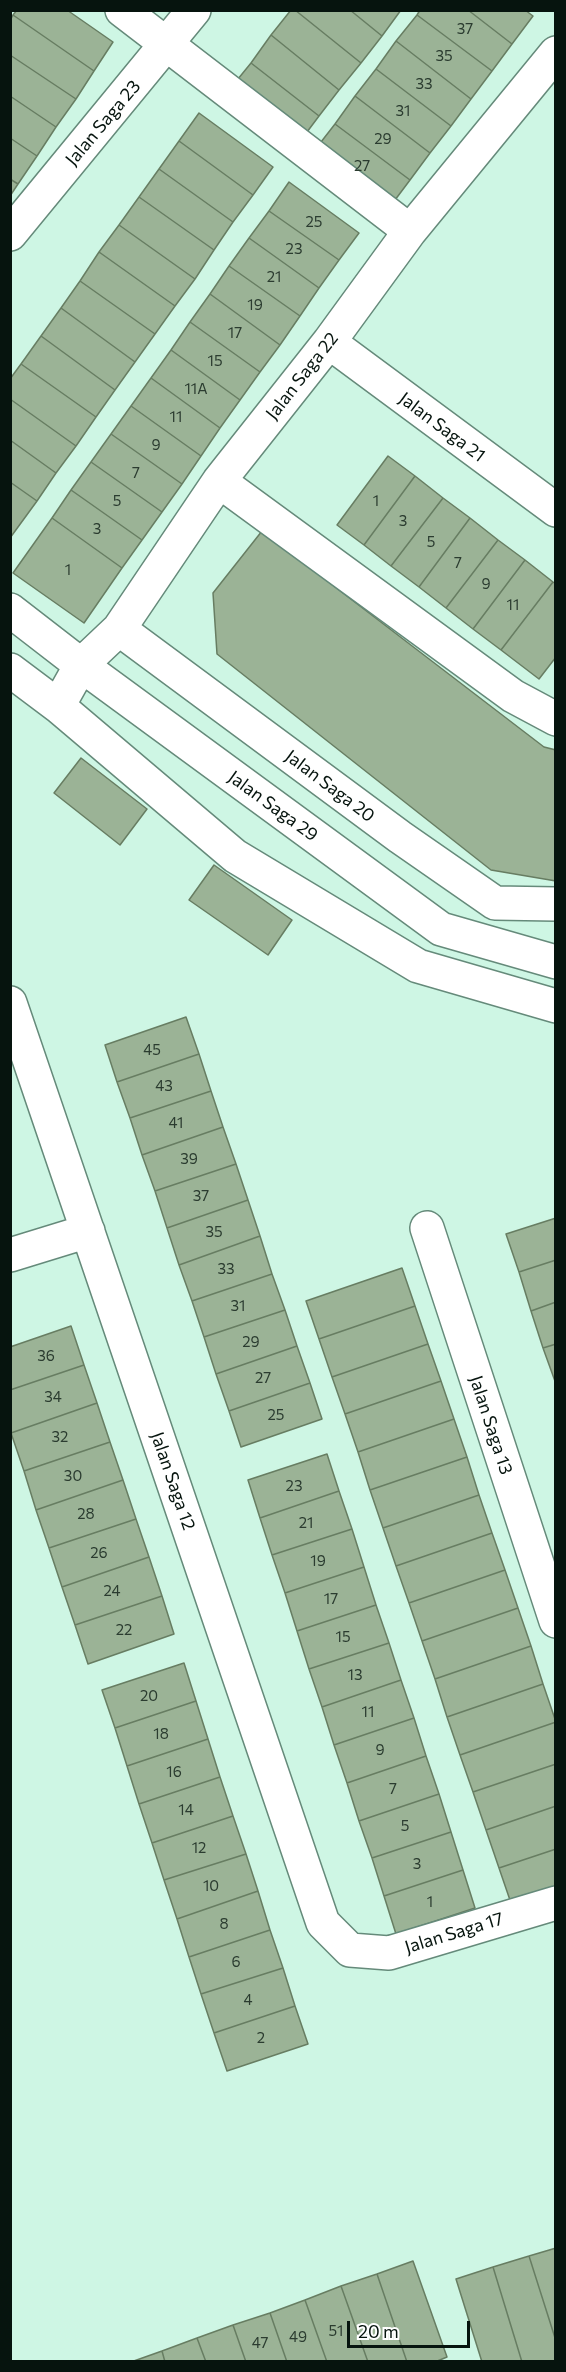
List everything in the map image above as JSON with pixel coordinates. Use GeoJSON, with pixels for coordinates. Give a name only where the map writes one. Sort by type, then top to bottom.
{"type":"FeatureCollection","features":[{"type":"Feature","properties":{"kind":"street"},"geometry":{"type":"LineString","coordinates":[[122,10],[410,231]]}},
{"type":"Feature","properties":{"kind":"street","name":"Jalan Saga 23"},"geometry":{"type":"LineString","coordinates":[[10,234],[194,10]]}},
{"type":"Feature","properties":{"kind":"street","name":"Jalan Saga 22"},"geometry":{"type":"LineString","coordinates":[[58,706],[81,665],[119,629],[219,481],[329,342],[410,231],[555,53]]}},
{"type":"Feature","properties":{"kind":"street","name":"Jalan Saga 21"},"geometry":{"type":"LineString","coordinates":[[329,342],[555,510]]}},
{"type":"Feature","properties":{"kind":"street"},"geometry":{"type":"LineString","coordinates":[[219,481],[513,696],[555,719]]}},
{"type":"Feature","properties":{"kind":"street","name":"Jalan Saga 29"},"geometry":{"type":"LineString","coordinates":[[10,610],[81,665],[441,929],[555,962]]}},
{"type":"Feature","properties":{"kind":"street","name":"Jalan Saga 20"},"geometry":{"type":"LineString","coordinates":[[119,629],[400,837],[495,903],[555,904]]}},
{"type":"Feature","properties":{"kind":"street"},"geometry":{"type":"LineString","coordinates":[[10,670],[58,706],[235,856],[418,966],[555,1006]]}},
{"type":"Feature","properties":{"kind":"street","name":"Jalan Saga 12"},"geometry":{"type":"LineString","coordinates":[[10,1003],[323,1923],[350,1950]]}},
{"type":"Feature","properties":{"kind":"street","name":"Jalan Saga 13"},"geometry":{"type":"LineString","coordinates":[[427,1228],[555,1621]]}},
{"type":"Feature","properties":{"kind":"street"},"geometry":{"type":"LineString","coordinates":[[10,1256],[88,1231]]}},
{"type":"Feature","properties":{"kind":"street","name":"Jalan Saga 17"},"geometry":{"type":"LineString","coordinates":[[350,1950],[389,1953],[555,1903]]}},
{"type":"Feature","properties":{"kind":"building"},"geometry":{"type":"Polygon","coordinates":[[[17,10],[67,10],[113,42],[94,71],[13,15],[17,10]]]}},
{"type":"Feature","properties":{"kind":"building"},"geometry":{"type":"Polygon","coordinates":[[[291,10],[295,10],[361,63],[339,90],[271,35],[291,10]]]}},
{"type":"Feature","properties":{"kind":"building"},"geometry":{"type":"Polygon","coordinates":[[[295,10],[350,10],[382,36],[361,63],[295,10]]]}},
{"type":"Feature","properties":{"kind":"building"},"geometry":{"type":"Polygon","coordinates":[[[350,10],[401,10],[382,36],[350,10]]]}},
{"type":"Feature","properties":{"kind":"building"},"geometry":{"type":"Polygon","coordinates":[[[420,10],[468,10],[512,44],[492,71],[417,15],[420,10]]]}},
{"type":"Feature","properties":{"kind":"building"},"geometry":{"type":"Polygon","coordinates":[[[468,10],[525,10],[533,16],[512,44],[468,10]]]}},
{"type":"Feature","properties":{"kind":"building"},"geometry":{"type":"Polygon","coordinates":[[[13,15],[94,71],[76,99],[10,55],[10,20],[13,15]]]}},
{"type":"Feature","properties":{"kind":"building"},"geometry":{"type":"Polygon","coordinates":[[[417,15],[492,71],[471,99],[396,41],[417,15]]]}},
{"type":"Feature","properties":{"kind":"building"},"geometry":{"type":"Polygon","coordinates":[[[271,35],[339,90],[319,116],[251,63],[271,35]]]}},
{"type":"Feature","properties":{"kind":"building"},"geometry":{"type":"Polygon","coordinates":[[[396,41],[471,99],[451,126],[376,69],[396,41]]]}},
{"type":"Feature","properties":{"kind":"building"},"geometry":{"type":"Polygon","coordinates":[[[10,55],[76,99],[56,127],[10,96],[10,55]]]}},
{"type":"Feature","properties":{"kind":"building"},"geometry":{"type":"Polygon","coordinates":[[[251,63],[319,116],[298,144],[229,90],[251,63]]]}},
{"type":"Feature","properties":{"kind":"building"},"geometry":{"type":"Polygon","coordinates":[[[376,69],[451,126],[430,153],[355,96],[376,69]]]}},
{"type":"Feature","properties":{"kind":"building"},"geometry":{"type":"Polygon","coordinates":[[[10,96],[56,127],[37,156],[10,138],[10,96]]]}},
{"type":"Feature","properties":{"kind":"building"},"geometry":{"type":"Polygon","coordinates":[[[355,96],[430,153],[410,180],[335,124],[355,96]]]}},
{"type":"Feature","properties":{"kind":"building"},"geometry":{"type":"Polygon","coordinates":[[[199,113],[273,167],[253,195],[179,141],[199,113]]]}},
{"type":"Feature","properties":{"kind":"building"},"geometry":{"type":"Polygon","coordinates":[[[335,124],[410,180],[389,208],[314,151],[335,124]]]}},
{"type":"Feature","properties":{"kind":"building"},"geometry":{"type":"Polygon","coordinates":[[[10,138],[37,156],[18,184],[10,179],[10,138]]]}},
{"type":"Feature","properties":{"kind":"building"},"geometry":{"type":"Polygon","coordinates":[[[179,141],[253,195],[233,222],[159,169],[179,141]]]}},
{"type":"Feature","properties":{"kind":"building"},"geometry":{"type":"Polygon","coordinates":[[[159,169],[233,222],[214,250],[139,197],[159,169]]]}},
{"type":"Feature","properties":{"kind":"building"},"geometry":{"type":"Polygon","coordinates":[[[10,179],[18,184],[10,196],[10,179]]]}},
{"type":"Feature","properties":{"kind":"building"},"geometry":{"type":"Polygon","coordinates":[[[289,182],[359,233],[339,260],[269,211],[289,182]]]}},
{"type":"Feature","properties":{"kind":"building"},"geometry":{"type":"Polygon","coordinates":[[[139,197],[214,250],[195,279],[119,225],[139,197]]]}},
{"type":"Feature","properties":{"kind":"building"},"geometry":{"type":"Polygon","coordinates":[[[269,211],[339,260],[319,288],[249,238],[269,211]]]}},
{"type":"Feature","properties":{"kind":"building"},"geometry":{"type":"Polygon","coordinates":[[[119,225],[195,279],[175,306],[99,252],[119,225]]]}},
{"type":"Feature","properties":{"kind":"building"},"geometry":{"type":"Polygon","coordinates":[[[249,238],[319,288],[300,316],[229,266],[249,238]]]}},
{"type":"Feature","properties":{"kind":"building"},"geometry":{"type":"Polygon","coordinates":[[[99,252],[175,306],[155,334],[80,281],[99,252]]]}},
{"type":"Feature","properties":{"kind":"building"},"geometry":{"type":"Polygon","coordinates":[[[229,266],[300,316],[280,345],[210,294],[229,266]]]}},
{"type":"Feature","properties":{"kind":"building"},"geometry":{"type":"Polygon","coordinates":[[[80,281],[155,334],[135,362],[61,308],[80,281]]]}},
{"type":"Feature","properties":{"kind":"building"},"geometry":{"type":"Polygon","coordinates":[[[210,294],[280,345],[260,372],[190,322],[210,294]]]}},
{"type":"Feature","properties":{"kind":"building"},"geometry":{"type":"Polygon","coordinates":[[[61,308],[135,362],[115,390],[41,336],[61,308]]]}},
{"type":"Feature","properties":{"kind":"building"},"geometry":{"type":"Polygon","coordinates":[[[190,322],[260,372],[240,400],[171,350],[190,322]]]}},
{"type":"Feature","properties":{"kind":"building"},"geometry":{"type":"Polygon","coordinates":[[[41,336],[115,390],[96,417],[21,364],[41,336]]]}},
{"type":"Feature","properties":{"kind":"building"},"geometry":{"type":"Polygon","coordinates":[[[171,350],[240,400],[220,428],[151,378],[171,350]]]}},
{"type":"Feature","properties":{"kind":"building"},"geometry":{"type":"Polygon","coordinates":[[[21,364],[96,417],[76,446],[10,399],[10,379],[21,364]]]}},
{"type":"Feature","properties":{"kind":"building"},"geometry":{"type":"Polygon","coordinates":[[[151,378],[220,428],[201,456],[131,406],[151,378]]]}},
{"type":"Feature","properties":{"kind":"building"},"geometry":{"type":"Polygon","coordinates":[[[10,399],[76,446],[56,473],[10,440],[10,399]]]}},
{"type":"Feature","properties":{"kind":"building"},"geometry":{"type":"Polygon","coordinates":[[[131,406],[201,456],[182,484],[111,434],[131,406]]]}},
{"type":"Feature","properties":{"kind":"building"},"geometry":{"type":"Polygon","coordinates":[[[111,434],[182,484],[162,512],[91,462],[111,434]]]}},
{"type":"Feature","properties":{"kind":"building"},"geometry":{"type":"Polygon","coordinates":[[[10,440],[56,473],[37,501],[10,482],[10,440]]]}},
{"type":"Feature","properties":{"kind":"building"},"geometry":{"type":"Polygon","coordinates":[[[388,456],[415,476],[364,545],[337,525],[388,456]]]}},
{"type":"Feature","properties":{"kind":"building"},"geometry":{"type":"Polygon","coordinates":[[[91,462],[162,512],[142,540],[71,490],[91,462]]]}},
{"type":"Feature","properties":{"kind":"building"},"geometry":{"type":"Polygon","coordinates":[[[415,476],[443,498],[391,566],[364,545],[415,476]]]}},
{"type":"Feature","properties":{"kind":"building"},"geometry":{"type":"Polygon","coordinates":[[[10,482],[37,501],[10,538],[10,482]]]}},
{"type":"Feature","properties":{"kind":"building"},"geometry":{"type":"Polygon","coordinates":[[[71,490],[142,540],[122,568],[52,518],[71,490]]]}},
{"type":"Feature","properties":{"kind":"building"},"geometry":{"type":"Polygon","coordinates":[[[443,498],[470,518],[419,587],[391,566],[443,498]]]}},
{"type":"Feature","properties":{"kind":"building"},"geometry":{"type":"Polygon","coordinates":[[[52,518],[122,568],[84,623],[13,573],[52,518]]]}},
{"type":"Feature","properties":{"kind":"building"},"geometry":{"type":"Polygon","coordinates":[[[470,518],[498,540],[446,608],[419,587],[470,518]]]}},
{"type":"Feature","properties":{"kind":"building"},"geometry":{"type":"Polygon","coordinates":[[[262,531],[544,747],[556,750],[556,881],[491,870],[217,654],[213,593],[262,531]]]}},
{"type":"Feature","properties":{"kind":"building"},"geometry":{"type":"Polygon","coordinates":[[[498,540],[525,560],[473,629],[446,608],[498,540]]]}},
{"type":"Feature","properties":{"kind":"building"},"geometry":{"type":"Polygon","coordinates":[[[525,560],[553,582],[501,650],[473,629],[525,560]]]}},
{"type":"Feature","properties":{"kind":"building"},"geometry":{"type":"Polygon","coordinates":[[[553,582],[556,584],[556,657],[539,679],[501,650],[553,582]]]}},
{"type":"Feature","properties":{"kind":"building"},"geometry":{"type":"Polygon","coordinates":[[[81,758],[147,809],[120,845],[54,793],[81,758]]]}},
{"type":"Feature","properties":{"kind":"building"},"geometry":{"type":"Polygon","coordinates":[[[214,865],[292,920],[268,955],[189,900],[214,865]]]}},
{"type":"Feature","properties":{"kind":"building"},"geometry":{"type":"Polygon","coordinates":[[[186,1017],[199,1054],[117,1082],[105,1045],[186,1017]]]}},
{"type":"Feature","properties":{"kind":"building"},"geometry":{"type":"Polygon","coordinates":[[[199,1054],[211,1091],[130,1118],[117,1082],[199,1054]]]}},
{"type":"Feature","properties":{"kind":"building"},"geometry":{"type":"Polygon","coordinates":[[[211,1091],[223,1127],[142,1155],[130,1118],[211,1091]]]}},
{"type":"Feature","properties":{"kind":"building"},"geometry":{"type":"Polygon","coordinates":[[[223,1127],[236,1164],[155,1191],[142,1155],[223,1127]]]}},
{"type":"Feature","properties":{"kind":"building"},"geometry":{"type":"Polygon","coordinates":[[[236,1164],[248,1200],[167,1228],[155,1191],[236,1164]]]}},
{"type":"Feature","properties":{"kind":"building"},"geometry":{"type":"Polygon","coordinates":[[[248,1200],[260,1236],[179,1265],[167,1228],[248,1200]]]}},
{"type":"Feature","properties":{"kind":"building"},"geometry":{"type":"Polygon","coordinates":[[[556,1218],[556,1260],[519,1272],[506,1234],[556,1218]]]}},
{"type":"Feature","properties":{"kind":"building"},"geometry":{"type":"Polygon","coordinates":[[[260,1236],[272,1274],[192,1301],[179,1265],[260,1236]]]}},
{"type":"Feature","properties":{"kind":"building"},"geometry":{"type":"Polygon","coordinates":[[[556,1260],[556,1302],[531,1311],[519,1272],[556,1260]]]}},
{"type":"Feature","properties":{"kind":"building"},"geometry":{"type":"Polygon","coordinates":[[[402,1268],[415,1306],[319,1339],[306,1301],[402,1268]]]}},
{"type":"Feature","properties":{"kind":"building"},"geometry":{"type":"Polygon","coordinates":[[[272,1274],[285,1310],[204,1337],[192,1301],[272,1274]]]}},
{"type":"Feature","properties":{"kind":"building"},"geometry":{"type":"Polygon","coordinates":[[[556,1302],[556,1344],[543,1348],[531,1311],[556,1302]]]}},
{"type":"Feature","properties":{"kind":"building"},"geometry":{"type":"Polygon","coordinates":[[[415,1306],[428,1344],[332,1377],[319,1339],[415,1306]]]}},
{"type":"Feature","properties":{"kind":"building"},"geometry":{"type":"Polygon","coordinates":[[[285,1310],[297,1346],[216,1374],[204,1337],[285,1310]]]}},
{"type":"Feature","properties":{"kind":"building"},"geometry":{"type":"Polygon","coordinates":[[[71,1326],[84,1365],[10,1390],[10,1347],[71,1326]]]}},
{"type":"Feature","properties":{"kind":"building"},"geometry":{"type":"Polygon","coordinates":[[[428,1344],[441,1381],[345,1414],[332,1377],[428,1344]]]}},
{"type":"Feature","properties":{"kind":"building"},"geometry":{"type":"Polygon","coordinates":[[[556,1344],[556,1384],[543,1348],[556,1344]]]}},
{"type":"Feature","properties":{"kind":"building"},"geometry":{"type":"Polygon","coordinates":[[[297,1346],[310,1383],[229,1411],[216,1374],[297,1346]]]}},
{"type":"Feature","properties":{"kind":"building"},"geometry":{"type":"Polygon","coordinates":[[[84,1365],[97,1403],[11,1433],[10,1390],[84,1365]]]}},
{"type":"Feature","properties":{"kind":"building"},"geometry":{"type":"Polygon","coordinates":[[[441,1381],[454,1419],[358,1452],[345,1414],[441,1381]]]}},
{"type":"Feature","properties":{"kind":"building"},"geometry":{"type":"Polygon","coordinates":[[[310,1383],[322,1419],[241,1447],[229,1411],[310,1383]]]}},
{"type":"Feature","properties":{"kind":"building"},"geometry":{"type":"Polygon","coordinates":[[[97,1403],[110,1442],[24,1471],[11,1433],[97,1403]]]}},
{"type":"Feature","properties":{"kind":"building"},"geometry":{"type":"Polygon","coordinates":[[[454,1419],[467,1457],[370,1490],[358,1452],[454,1419]]]}},
{"type":"Feature","properties":{"kind":"building"},"geometry":{"type":"Polygon","coordinates":[[[110,1442],[123,1480],[36,1510],[24,1471],[110,1442]]]}},
{"type":"Feature","properties":{"kind":"building"},"geometry":{"type":"Polygon","coordinates":[[[327,1454],[339,1491],[260,1518],[248,1480],[327,1454]]]}},
{"type":"Feature","properties":{"kind":"building"},"geometry":{"type":"Polygon","coordinates":[[[467,1457],[479,1495],[383,1528],[370,1490],[467,1457]]]}},
{"type":"Feature","properties":{"kind":"building"},"geometry":{"type":"Polygon","coordinates":[[[123,1480],[136,1519],[49,1548],[36,1510],[123,1480]]]}},
{"type":"Feature","properties":{"kind":"building"},"geometry":{"type":"Polygon","coordinates":[[[339,1491],[352,1529],[272,1555],[260,1518],[339,1491]]]}},
{"type":"Feature","properties":{"kind":"building"},"geometry":{"type":"Polygon","coordinates":[[[479,1495],[492,1533],[396,1566],[383,1528],[479,1495]]]}},
{"type":"Feature","properties":{"kind":"building"},"geometry":{"type":"Polygon","coordinates":[[[136,1519],[149,1557],[62,1587],[49,1548],[136,1519]]]}},
{"type":"Feature","properties":{"kind":"building"},"geometry":{"type":"Polygon","coordinates":[[[352,1529],[364,1567],[285,1593],[272,1555],[352,1529]]]}},
{"type":"Feature","properties":{"kind":"building"},"geometry":{"type":"Polygon","coordinates":[[[492,1533],[505,1570],[409,1603],[396,1566],[492,1533]]]}},
{"type":"Feature","properties":{"kind":"building"},"geometry":{"type":"Polygon","coordinates":[[[149,1557],[162,1596],[75,1625],[62,1587],[149,1557]]]}},
{"type":"Feature","properties":{"kind":"building"},"geometry":{"type":"Polygon","coordinates":[[[364,1567],[376,1605],[297,1631],[285,1593],[364,1567]]]}},
{"type":"Feature","properties":{"kind":"building"},"geometry":{"type":"Polygon","coordinates":[[[505,1570],[518,1608],[422,1641],[409,1603],[505,1570]]]}},
{"type":"Feature","properties":{"kind":"building"},"geometry":{"type":"Polygon","coordinates":[[[162,1596],[174,1634],[88,1664],[75,1625],[162,1596]]]}},
{"type":"Feature","properties":{"kind":"building"},"geometry":{"type":"Polygon","coordinates":[[[376,1605],[389,1643],[309,1669],[297,1631],[376,1605]]]}},
{"type":"Feature","properties":{"kind":"building"},"geometry":{"type":"Polygon","coordinates":[[[518,1608],[531,1646],[435,1679],[422,1641],[518,1608]]]}},
{"type":"Feature","properties":{"kind":"building"},"geometry":{"type":"Polygon","coordinates":[[[389,1643],[401,1680],[322,1707],[309,1669],[389,1643]]]}},
{"type":"Feature","properties":{"kind":"building"},"geometry":{"type":"Polygon","coordinates":[[[531,1646],[543,1684],[447,1717],[435,1679],[531,1646]]]}},
{"type":"Feature","properties":{"kind":"building"},"geometry":{"type":"Polygon","coordinates":[[[184,1663],[196,1701],[115,1728],[102,1690],[184,1663]]]}},
{"type":"Feature","properties":{"kind":"building"},"geometry":{"type":"Polygon","coordinates":[[[401,1680],[414,1718],[334,1745],[322,1707],[401,1680]]]}},
{"type":"Feature","properties":{"kind":"building"},"geometry":{"type":"Polygon","coordinates":[[[543,1684],[556,1722],[460,1755],[447,1717],[543,1684]]]}},
{"type":"Feature","properties":{"kind":"building"},"geometry":{"type":"Polygon","coordinates":[[[196,1701],[208,1739],[127,1766],[115,1728],[196,1701]]]}},
{"type":"Feature","properties":{"kind":"building"},"geometry":{"type":"Polygon","coordinates":[[[414,1718],[426,1756],[347,1783],[334,1745],[414,1718]]]}},
{"type":"Feature","properties":{"kind":"building"},"geometry":{"type":"Polygon","coordinates":[[[556,1722],[556,1764],[473,1792],[460,1755],[556,1722]]]}},
{"type":"Feature","properties":{"kind":"building"},"geometry":{"type":"Polygon","coordinates":[[[208,1739],[220,1777],[139,1804],[127,1766],[208,1739]]]}},
{"type":"Feature","properties":{"kind":"building"},"geometry":{"type":"Polygon","coordinates":[[[426,1756],[439,1794],[359,1821],[347,1783],[426,1756]]]}},
{"type":"Feature","properties":{"kind":"building"},"geometry":{"type":"Polygon","coordinates":[[[556,1764],[556,1806],[486,1830],[473,1792],[556,1764]]]}},
{"type":"Feature","properties":{"kind":"building"},"geometry":{"type":"Polygon","coordinates":[[[220,1777],[233,1816],[152,1843],[139,1804],[220,1777]]]}},
{"type":"Feature","properties":{"kind":"building"},"geometry":{"type":"Polygon","coordinates":[[[439,1794],[451,1832],[372,1858],[359,1821],[439,1794]]]}},
{"type":"Feature","properties":{"kind":"building"},"geometry":{"type":"Polygon","coordinates":[[[556,1806],[556,1849],[499,1868],[486,1830],[556,1806]]]}},
{"type":"Feature","properties":{"kind":"building"},"geometry":{"type":"Polygon","coordinates":[[[233,1816],[246,1854],[164,1880],[152,1843],[233,1816]]]}},
{"type":"Feature","properties":{"kind":"building"},"geometry":{"type":"Polygon","coordinates":[[[451,1832],[463,1870],[384,1896],[372,1858],[451,1832]]]}},
{"type":"Feature","properties":{"kind":"building"},"geometry":{"type":"Polygon","coordinates":[[[556,1849],[556,1891],[512,1906],[499,1868],[556,1849]]]}},
{"type":"Feature","properties":{"kind":"building"},"geometry":{"type":"Polygon","coordinates":[[[246,1854],[258,1891],[177,1919],[164,1880],[246,1854]]]}},
{"type":"Feature","properties":{"kind":"building"},"geometry":{"type":"Polygon","coordinates":[[[463,1870],[475,1908],[396,1934],[384,1896],[463,1870]]]}},
{"type":"Feature","properties":{"kind":"building"},"geometry":{"type":"Polygon","coordinates":[[[258,1891],[270,1930],[189,1957],[177,1919],[258,1891]]]}},
{"type":"Feature","properties":{"kind":"building"},"geometry":{"type":"Polygon","coordinates":[[[270,1930],[283,1968],[201,1994],[189,1957],[270,1930]]]}},
{"type":"Feature","properties":{"kind":"building"},"geometry":{"type":"Polygon","coordinates":[[[283,1968],[295,2006],[214,2033],[201,1994],[283,1968]]]}},
{"type":"Feature","properties":{"kind":"building"},"geometry":{"type":"Polygon","coordinates":[[[295,2006],[308,2044],[227,2071],[214,2033],[295,2006]]]}},
{"type":"Feature","properties":{"kind":"building"},"geometry":{"type":"Polygon","coordinates":[[[556,2248],[556,2341],[529,2256],[556,2248]]]}},
{"type":"Feature","properties":{"kind":"building"},"geometry":{"type":"Polygon","coordinates":[[[529,2256],[556,2341],[556,2360],[552,2362],[522,2362],[493,2267],[529,2256]]]}},
{"type":"Feature","properties":{"kind":"building"},"geometry":{"type":"Polygon","coordinates":[[[413,2261],[447,2357],[435,2362],[407,2362],[377,2274],[413,2261]]]}},
{"type":"Feature","properties":{"kind":"building"},"geometry":{"type":"Polygon","coordinates":[[[493,2267],[522,2362],[482,2362],[456,2279],[493,2267]]]}},
{"type":"Feature","properties":{"kind":"building"},"geometry":{"type":"Polygon","coordinates":[[[377,2274],[407,2362],[368,2362],[341,2286],[377,2274]]]}},
{"type":"Feature","properties":{"kind":"building"},"geometry":{"type":"Polygon","coordinates":[[[341,2286],[368,2362],[327,2362],[305,2300],[341,2286]]]}},
{"type":"Feature","properties":{"kind":"building"},"geometry":{"type":"Polygon","coordinates":[[[305,2300],[327,2362],[287,2362],[270,2313],[305,2300]]]}},
{"type":"Feature","properties":{"kind":"building"},"geometry":{"type":"Polygon","coordinates":[[[270,2313],[287,2362],[246,2362],[233,2325],[270,2313]]]}},
{"type":"Feature","properties":{"kind":"building"},"geometry":{"type":"Polygon","coordinates":[[[233,2325],[246,2362],[206,2362],[197,2338],[233,2325]]]}},
{"type":"Feature","properties":{"kind":"building"},"geometry":{"type":"Polygon","coordinates":[[[197,2338],[206,2362],[165,2362],[162,2351],[197,2338]]]}},
{"type":"Feature","properties":{"kind":"building"},"geometry":{"type":"Polygon","coordinates":[[[162,2351],[165,2362],[131,2362],[162,2351]]]}}]}
